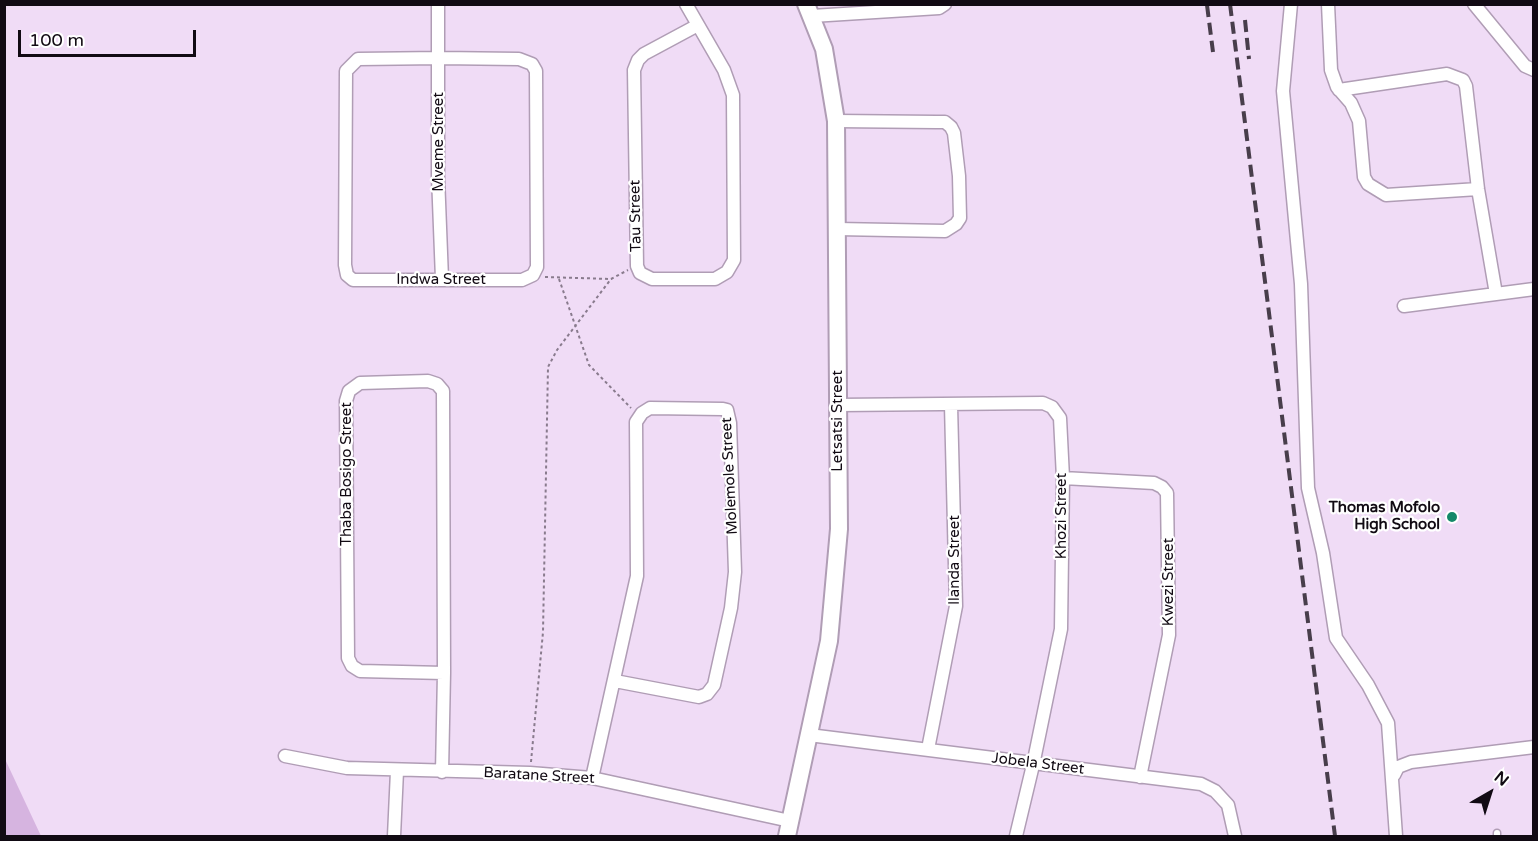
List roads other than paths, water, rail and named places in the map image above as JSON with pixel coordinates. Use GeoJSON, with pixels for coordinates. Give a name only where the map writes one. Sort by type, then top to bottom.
{"type":"FeatureCollection","features":[{"type":"Feature","properties":{"kind":"street","name":"Mveme Street"},"geometry":{"type":"LineString","coordinates":[[438,4],[440,58],[438,176],[442,279]]}},
{"type":"Feature","properties":{"kind":"street","name":"Tau Street"},"geometry":{"type":"LineString","coordinates":[[686,4],[728,77],[733,95],[733,264],[721,277],[652,279],[640,273],[637,266],[635,64],[644,54],[698,25]]}},
{"type":"Feature","properties":{"kind":"street"},"geometry":{"type":"LineString","coordinates":[[809,10],[939,8],[945,4]]}},
{"type":"Feature","properties":{"kind":"street"},"geometry":{"type":"LineString","coordinates":[[1291,4],[1283,91],[1301,284],[1308,488],[1323,553],[1334,631],[1368,685],[1388,723],[1394,775],[1396,837]]}},
{"type":"Feature","properties":{"kind":"street"},"geometry":{"type":"LineString","coordinates":[[1328,4],[1331,70],[1339,90],[1351,103],[1359,121],[1364,177],[1373,189],[1386,195],[1478,189]]}},
{"type":"Feature","properties":{"kind":"street"},"geometry":{"type":"LineString","coordinates":[[1474,4],[1525,66],[1533,70]]}},
{"type":"Feature","properties":{"kind":"street","name":"Letsatsi Street"},"geometry":{"type":"LineString","coordinates":[[789,829],[834,600],[839,529],[836,121],[831,79],[820,36],[809,10]]}},
{"type":"Feature","properties":{"kind":"street","name":"Indwa Street"},"geometry":{"type":"LineString","coordinates":[[440,58],[519,59],[532,64],[536,70],[538,264],[535,271],[522,280],[356,281],[347,275],[345,265],[346,71],[358,59],[440,58]]}},
{"type":"Feature","properties":{"kind":"street"},"geometry":{"type":"LineString","coordinates":[[1339,90],[1447,74],[1459,77],[1466,86],[1478,189],[1496,294]]}},
{"type":"Feature","properties":{"kind":"street"},"geometry":{"type":"LineString","coordinates":[[836,121],[945,122],[954,133],[959,176],[960,218],[956,225],[945,231],[837,229]]}},
{"type":"Feature","properties":{"kind":"street"},"geometry":{"type":"LineString","coordinates":[[1404,306],[1533,290]]}},
{"type":"Feature","properties":{"kind":"street","name":"Thaba Bosigo Street"},"geometry":{"type":"LineString","coordinates":[[442,772],[444,674],[443,391],[437,384],[428,381],[360,383],[349,391],[346,401],[348,658],[352,666],[360,671],[444,674]]}},
{"type":"Feature","properties":{"kind":"street","name":"Khozi Street"},"geometry":{"type":"LineString","coordinates":[[839,405],[1043,404],[1052,407],[1062,424],[1061,629],[1034,765],[1016,837]]}},
{"type":"Feature","properties":{"kind":"street","name":"Ilanda Street"},"geometry":{"type":"LineString","coordinates":[[928,749],[956,606],[951,405]]}},
{"type":"Feature","properties":{"kind":"street","name":"Molemole Street"},"geometry":{"type":"LineString","coordinates":[[657,407],[727,410],[730,423],[734,588],[716,680],[706,694],[697,696],[615,681],[637,576],[635,430],[639,416],[644,411],[657,407]]}},
{"type":"Feature","properties":{"kind":"street","name":"Kwezi Street"},"geometry":{"type":"LineString","coordinates":[[1063,478],[1155,483],[1167,494],[1169,635],[1140,777]]}},
{"type":"Feature","properties":{"kind":"street"},"geometry":{"type":"LineString","coordinates":[[592,778],[615,681]]}},
{"type":"Feature","properties":{"kind":"street","name":"Jobela Street"},"geometry":{"type":"LineString","coordinates":[[808,735],[928,749],[1034,765],[1201,784],[1210,788],[1228,805],[1235,837]]}},
{"type":"Feature","properties":{"kind":"street"},"geometry":{"type":"LineString","coordinates":[[1394,775],[1398,767],[1411,762],[1533,747]]}},
{"type":"Feature","properties":{"kind":"street","name":"Baratane Street"},"geometry":{"type":"LineString","coordinates":[[285,756],[335,766],[397,771],[530,773],[592,778],[789,829]]}},
{"type":"Feature","properties":{"kind":"street"},"geometry":{"type":"LineString","coordinates":[[394,837],[397,771]]}},
{"type":"Feature","properties":{"kind":"railway"},"geometry":{"type":"LineString","coordinates":[[1230,4],[1335,836]]}},
{"type":"Feature","properties":{"kind":"railway"},"geometry":{"type":"LineString","coordinates":[[1207,5],[1213,52]]}},
{"type":"Feature","properties":{"kind":"railway"},"geometry":{"type":"LineString","coordinates":[[1245,20],[1249,59]]}},
{"type":"Feature","properties":{"kind":"place","name":"Thomas Mofolo High School"},"geometry":{"type":"Point","coordinates":[1452,517]}}]}
